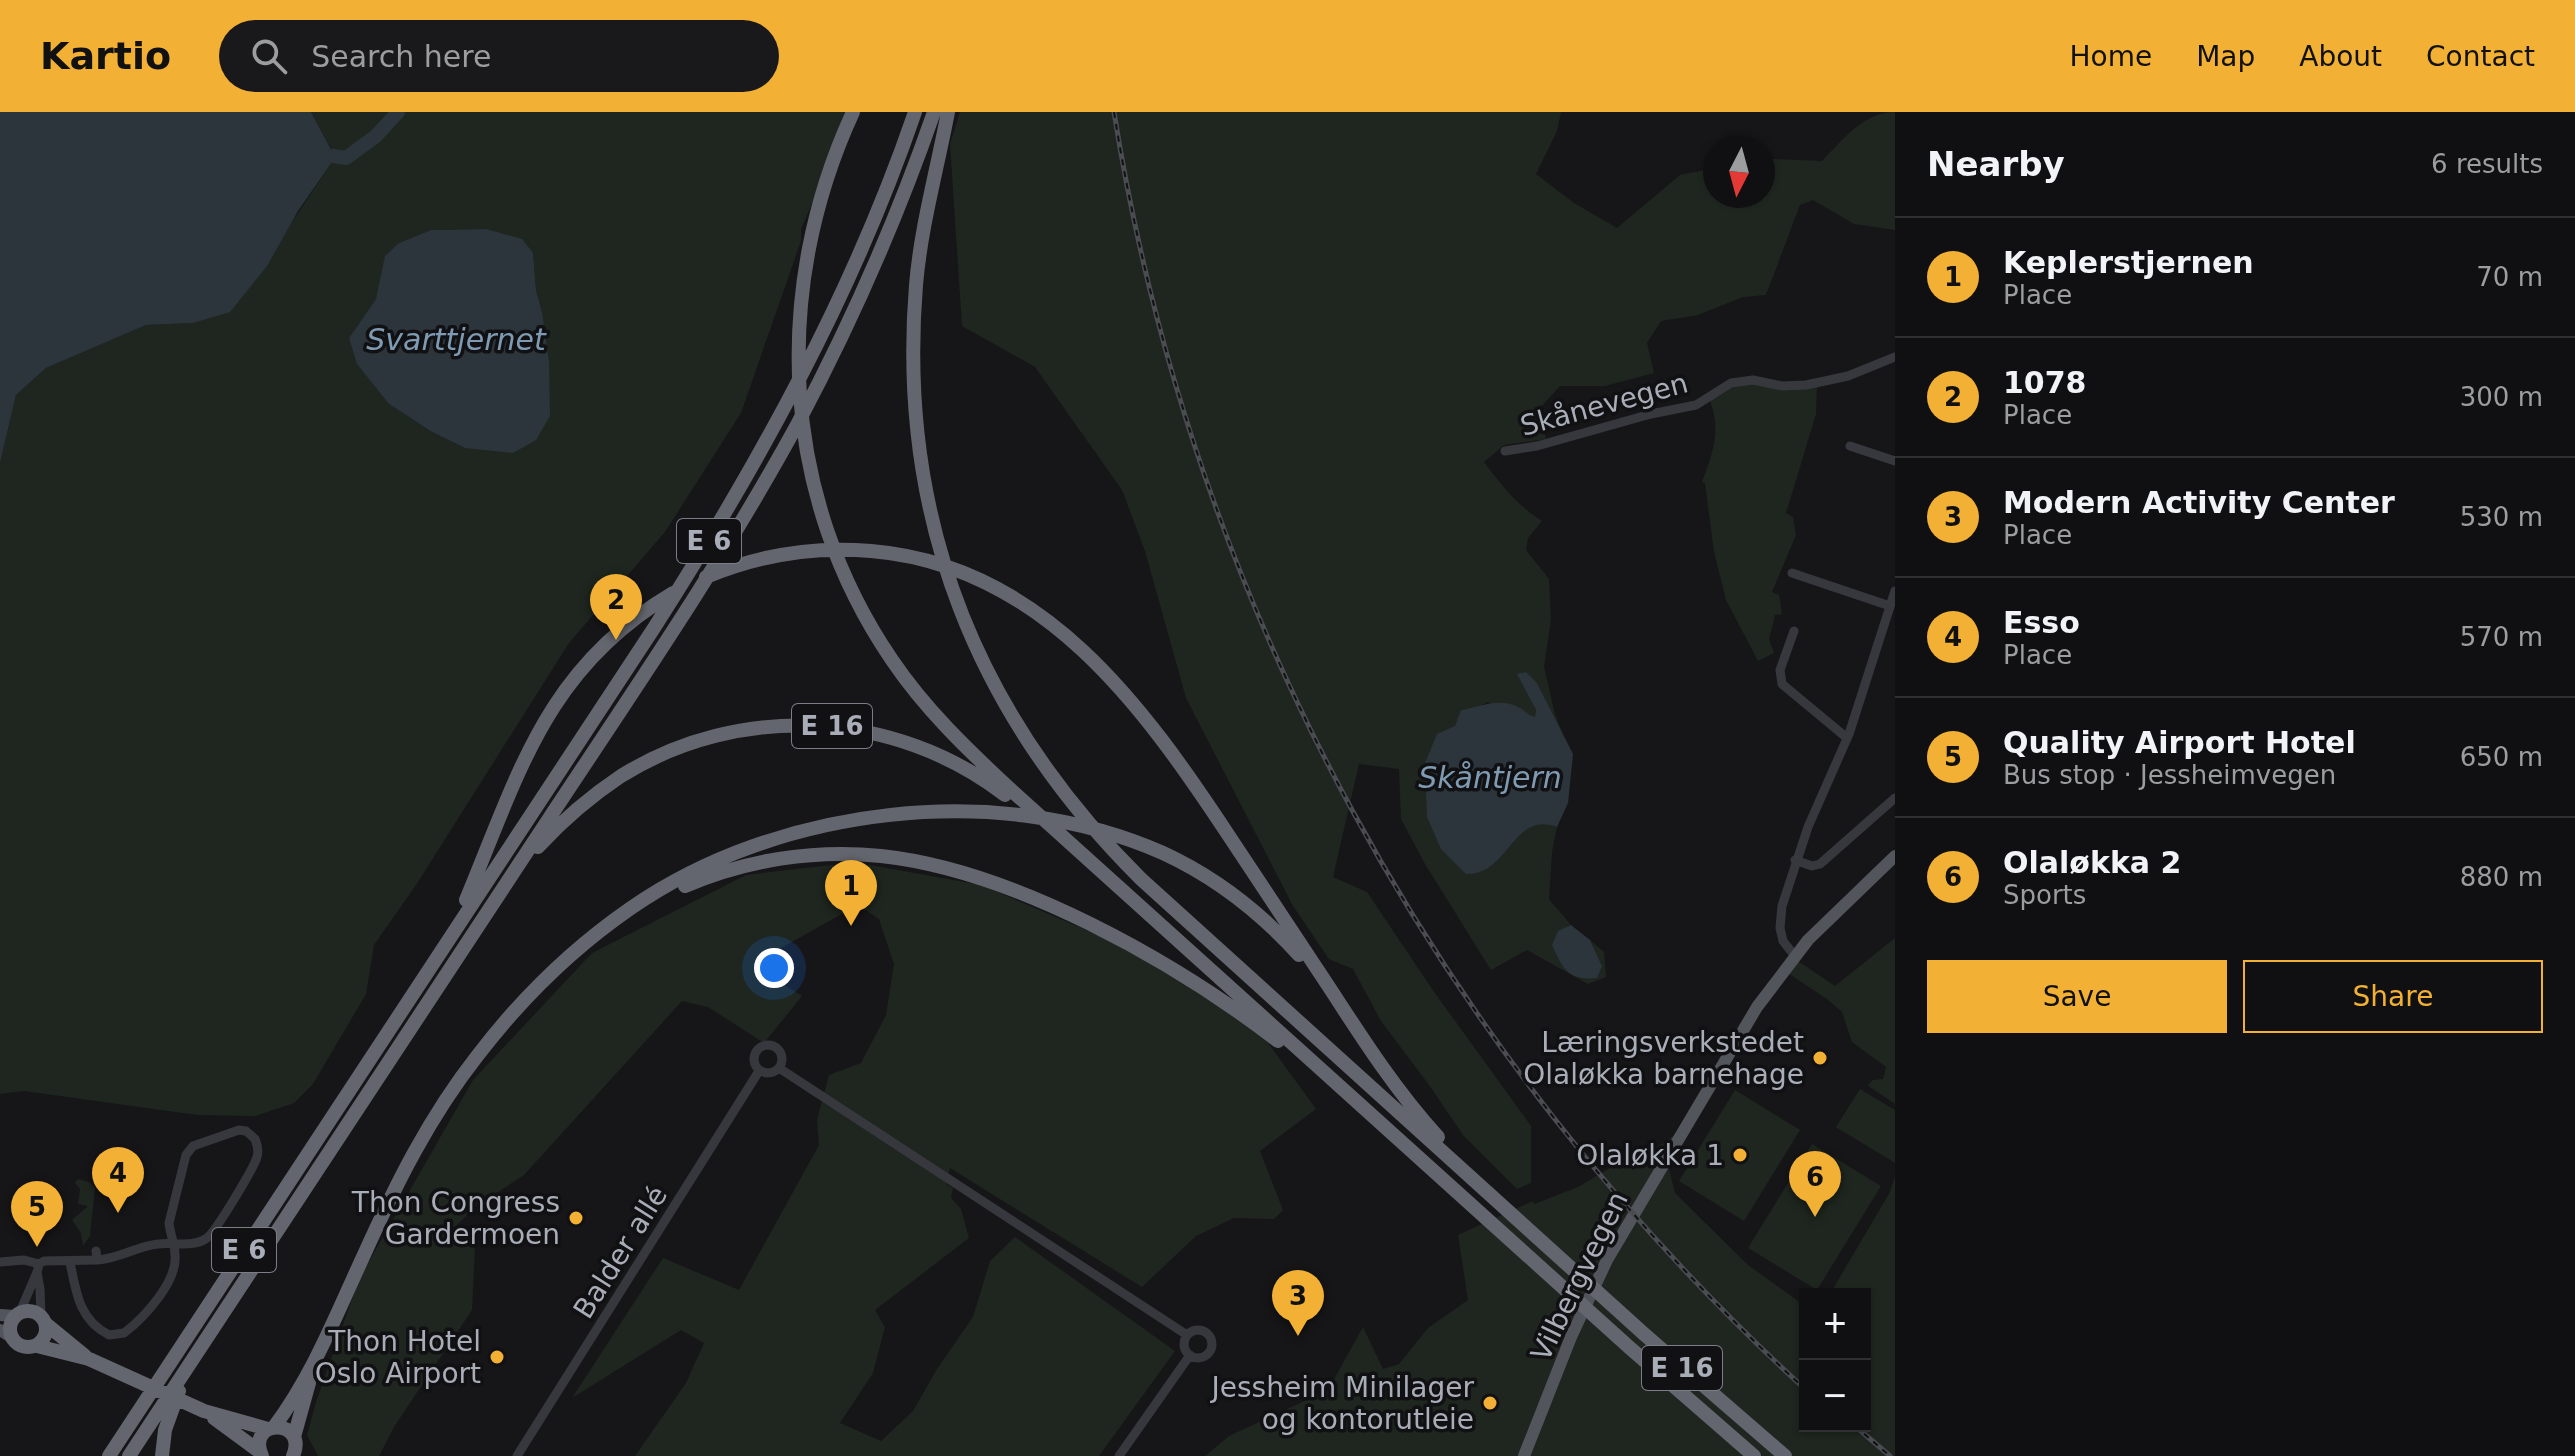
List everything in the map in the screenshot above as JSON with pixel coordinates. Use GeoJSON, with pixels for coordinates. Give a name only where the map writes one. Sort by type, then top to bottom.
{"type":"FeatureCollection","features":[{"type":"Feature","properties":{"kind":"highway","name":"E 16"},"geometry":{"type":"LineString","coordinates":[[853,112],[818,204],[807,253],[799,312],[799,392],[811,472],[825,525],[867,620],[891,658],[942,723],[1064,837],[1630,1348],[1754,1456]]}},
{"type":"Feature","properties":{"kind":"highway","name":"E 6"},"geometry":{"type":"LineString","coordinates":[[109,1456],[654,628],[767,443],[846,286],[891,180],[915,112]]}},
{"type":"Feature","properties":{"kind":"highway","name":"E 6"},"geometry":{"type":"LineString","coordinates":[[129,1456],[701,587],[798,422],[837,345],[882,246],[934,112]]}},
{"type":"Feature","properties":{"kind":"highway","name":"E 16"},"geometry":{"type":"LineString","coordinates":[[948,112],[919,256],[914,331],[916,406],[924,477],[936,536],[952,589],[985,667],[1014,721],[1051,777],[1122,861],[1644,1334],[1785,1456]]}},
{"type":"Feature","properties":{"kind":"highway","name":"E 16"},"geometry":{"type":"LineString","coordinates":[[447,941],[543,722],[568,684],[609,639],[650,607],[692,583],[737,565],[789,553],[847,549],[892,553],[941,565],[1002,590],[1067,636],[1135,704],[1182,767],[1384,1071],[1424,1122],[1469,1168],[1473,1180]]}},
{"type":"Feature","properties":{"kind":"highway","name":"E 16"},"geometry":{"type":"LineString","coordinates":[[512,876],[543,841],[588,801],[636,768],[691,743],[769,726],[811,724],[853,729],[922,748],[982,779],[1040,824],[1064,837]]}},
{"type":"Feature","properties":{"kind":"highway","name":"E 16"},"geometry":{"type":"LineString","coordinates":[[261,1454],[259,1442],[314,1365],[396,1185],[444,1101],[478,1054],[516,1009],[591,939],[632,907],[685,876],[725,858],[785,836],[874,817],[943,812],[994,813],[1097,830],[1165,854],[1213,881],[1271,926],[1323,978]]}},
{"type":"Feature","properties":{"kind":"highway","name":"E 16"},"geometry":{"type":"LineString","coordinates":[[591,939],[679,888],[757,863],[796,856],[838,854],[882,856],[931,865],[1030,898],[1146,954],[1234,1008],[1287,1049],[1354,1108],[1370,1113]]}},
{"type":"Feature","properties":{"kind":"highway","name":"E 16"},"geometry":{"type":"LineString","coordinates":[[89,1359],[43,1320],[27,1311],[12,1315],[6,1333],[19,1346],[37,1346],[89,1359],[204,1411],[286,1429],[298,1449]]}},
{"type":"Feature","properties":{"kind":"highway"},"geometry":{"type":"LineString","coordinates":[[37,1346],[45,1337],[43,1320]]}},
{"type":"Feature","properties":{"kind":"highway","name":"E 6"},"geometry":{"type":"LineString","coordinates":[[162,1456],[165,1430],[189,1365]]}},
{"type":"Feature","properties":{"kind":"highway","name":"E 16"},"geometry":{"type":"LineString","coordinates":[[298,1449],[314,1365]]}},
{"type":"Feature","properties":{"kind":"highway","name":"E 16"},"geometry":{"type":"LineString","coordinates":[[204,1411],[261,1454]]}},
{"type":"Feature","properties":{"kind":"main road","name":"Vilbergvegen"},"geometry":{"type":"LineString","coordinates":[[1524,1456],[1571,1337],[1611,1255],[1757,1007],[1794,955],[1828,918],[1895,856]]}},
{"type":"Feature","properties":{"kind":"street","name":"Skånevegen"},"geometry":{"type":"LineString","coordinates":[[1505,451],[1537,446],[1651,414],[1696,405],[1731,383],[1753,380],[1782,386],[1806,385],[1861,371],[1895,357]]}},
{"type":"Feature","properties":{"kind":"street"},"geometry":{"type":"LineString","coordinates":[[1850,446],[1895,461]]}},
{"type":"Feature","properties":{"kind":"street"},"geometry":{"type":"LineString","coordinates":[[1792,573],[1890,606]]}},
{"type":"Feature","properties":{"kind":"street"},"geometry":{"type":"LineString","coordinates":[[1794,955],[1783,941],[1780,928],[1782,906],[1795,860],[1849,733],[1895,591]]}},
{"type":"Feature","properties":{"kind":"street"},"geometry":{"type":"LineString","coordinates":[[1794,631],[1780,670],[1781,682],[1785,689],[1823,718],[1849,733]]}},
{"type":"Feature","properties":{"kind":"street"},"geometry":{"type":"LineString","coordinates":[[1795,860],[1806,865],[1820,864],[1895,798]]}},
{"type":"Feature","properties":{"kind":"street"},"geometry":{"type":"LineString","coordinates":[[765,1045],[775,1047],[782,1059],[779,1068],[767,1074],[759,1071],[754,1063],[754,1054],[765,1045]]}},
{"type":"Feature","properties":{"kind":"street"},"geometry":{"type":"LineString","coordinates":[[779,1068],[1187,1335]]}},
{"type":"Feature","properties":{"kind":"street","name":"Balder allé"},"geometry":{"type":"LineString","coordinates":[[517,1456],[759,1071]]}},
{"type":"Feature","properties":{"kind":"street"},"geometry":{"type":"LineString","coordinates":[[12,1315],[44,1261],[70,1262],[97,1256],[113,1259],[148,1246],[173,1244],[183,1245],[207,1238],[257,1157],[255,1139],[246,1131],[239,1130],[193,1146],[186,1155],[169,1223],[173,1244],[175,1268],[171,1281],[131,1328],[119,1335],[109,1335],[87,1318],[80,1305],[70,1262]]}},
{"type":"Feature","properties":{"kind":"street"},"geometry":{"type":"LineString","coordinates":[[0,1262],[24,1260],[38,1268]]}},
{"type":"Feature","properties":{"kind":"street"},"geometry":{"type":"LineString","coordinates":[[38,1268],[43,1320]]}},
{"type":"Feature","properties":{"kind":"street"},"geometry":{"type":"LineString","coordinates":[[1194,1330],[1203,1330],[1210,1336],[1210,1352],[1203,1357],[1190,1355],[1184,1344],[1187,1335],[1194,1330]]}},
{"type":"Feature","properties":{"kind":"street"},"geometry":{"type":"LineString","coordinates":[[1119,1456],[1190,1355]]}},
{"type":"Feature","properties":{"kind":"shaded area"},"geometry":{"type":"Polygon","coordinates":[[[311,112],[851,112],[801,229],[801,241],[741,413],[665,532],[569,643],[416,885],[374,945],[366,994],[313,1084],[294,1103],[255,1116],[197,1115],[24,1091],[0,1094],[0,463],[16,395],[46,368],[146,325],[193,323],[284,234],[332,162],[333,152],[311,112]],[[486,229],[431,230],[399,243],[376,299],[349,338],[389,404],[432,432],[465,448],[542,312],[536,290],[533,253],[486,229]]]}},
{"type":"Feature","properties":{"kind":"shaded area"},"geometry":{"type":"Polygon","coordinates":[[[960,112],[1561,112],[1557,131],[1536,174],[1574,203],[1617,228],[1680,175],[1703,170],[1703,208],[1775,208],[1775,159],[1822,161],[1863,122],[1895,112],[1895,230],[1854,224],[1813,200],[1800,205],[1766,295],[1743,297],[1698,315],[1661,321],[1647,343],[1654,373],[1605,386],[1560,386],[1539,409],[1546,439],[1504,445],[1484,462],[1510,494],[1542,521],[1528,538],[1526,550],[1549,579],[1551,619],[1544,667],[1563,735],[1537,683],[1518,674],[1536,710],[1535,718],[1487,702],[1478,708],[1461,710],[1495,863],[1530,826],[1545,823],[1557,827],[1549,899],[1571,925],[1567,926],[1602,966],[1590,940],[1604,952],[1606,977],[1588,984],[1527,950],[1491,970],[1425,864],[1401,819],[1399,769],[1359,764],[1333,877],[1367,892],[1432,989],[1531,1126],[1531,1183],[1517,1189],[1463,1135],[1381,1021],[1353,969],[1329,959],[1293,906],[1186,698],[1145,551],[1122,490],[1035,367],[962,326],[950,144],[960,112]]]}},
{"type":"Feature","properties":{"kind":"shaded area"},"geometry":{"type":"Polygon","coordinates":[[[1744,380],[1817,384],[1816,414],[1786,513],[1793,517],[1796,535],[1772,592],[1779,595],[1782,614],[1775,615],[1769,639],[1774,653],[1758,661],[1726,600],[1714,552],[1705,483],[1702,482],[1715,431],[1709,398],[1744,380]]]}},
{"type":"Feature","properties":{"kind":"shaded area"},"geometry":{"type":"Polygon","coordinates":[[[848,861],[981,885],[1128,948],[1258,1029],[1316,1109],[1260,1151],[1283,1210],[1274,1219],[1234,1218],[1196,1236],[1142,1287],[950,1168],[946,1184],[953,1188],[951,1198],[961,1209],[969,1238],[875,1310],[885,1327],[873,1373],[840,1423],[881,1441],[913,1411],[973,1317],[990,1261],[1015,1237],[1175,1351],[1099,1456],[635,1456],[686,1383],[704,1343],[681,1330],[572,1398],[663,1258],[739,1290],[819,1145],[817,1120],[829,1075],[861,1063],[886,1015],[894,964],[879,919],[858,905],[781,948],[772,977],[802,996],[764,1043],[708,1007],[682,1001],[524,1175],[475,1207],[452,1230],[475,1248],[472,1310],[394,1427],[379,1456],[318,1456],[307,1435],[359,1279],[473,1080],[592,953],[746,875],[848,861]]]}},
{"type":"Feature","properties":{"kind":"shaded area"},"geometry":{"type":"Polygon","coordinates":[[[1895,938],[1895,1104],[1868,1085],[1873,1080],[1883,1079],[1886,1067],[1852,1042],[1842,1012],[1786,972],[1795,959],[1835,986],[1895,938]]]}},
{"type":"Feature","properties":{"kind":"shaded area"},"geometry":{"type":"Polygon","coordinates":[[[1860,1089],[1895,1110],[1895,1163],[1836,1127],[1860,1089]]]}},
{"type":"Feature","properties":{"kind":"shaded area","name":"Olaløkka 1"},"geometry":{"type":"Polygon","coordinates":[[[1735,1090],[1800,1130],[1744,1221],[1679,1181],[1735,1090]]]}},
{"type":"Feature","properties":{"kind":"shaded area"},"geometry":{"type":"Polygon","coordinates":[[[1687,1125],[1668,1165],[1675,1193],[1748,1265],[1799,1302],[1799,1432],[1871,1432],[1871,1288],[1834,1288],[1890,1192],[1895,1176],[1895,1456],[1205,1456],[1229,1436],[1328,1390],[1363,1327],[1383,1369],[1399,1364],[1428,1328],[1468,1300],[1458,1235],[1533,1201],[1534,1204],[1578,1187],[1634,1154],[1647,1152],[1687,1125]]]}},
{"type":"Feature","properties":{"kind":"shaded area"},"geometry":{"type":"Polygon","coordinates":[[[1812,1144],[1881,1186],[1818,1288],[1748,1248],[1812,1144]]]}},
{"type":"Feature","properties":{"kind":"shaded area"},"geometry":{"type":"Polygon","coordinates":[[[78,1179],[89,1182],[95,1188],[90,1236],[83,1246],[81,1233],[72,1220],[88,1206],[78,1204],[80,1189],[75,1183],[78,1179]]]}},
{"type":"Feature","properties":{"kind":"water"},"geometry":{"type":"Polygon","coordinates":[[[0,112],[311,112],[333,153],[332,162],[298,211],[267,266],[230,312],[193,323],[146,325],[46,368],[16,395],[0,463],[0,112]]]}},
{"type":"Feature","properties":{"kind":"water","name":"Svarttjernet"},"geometry":{"type":"Polygon","coordinates":[[[486,229],[522,239],[533,253],[536,290],[549,362],[550,416],[536,440],[513,453],[465,448],[432,432],[389,404],[357,364],[349,338],[376,299],[385,256],[399,243],[431,230],[486,229]]]}},
{"type":"Feature","properties":{"kind":"water","name":"Skåntjern"},"geometry":{"type":"Polygon","coordinates":[[[1526,672],[1537,683],[1573,754],[1568,803],[1557,827],[1542,824],[1530,827],[1492,865],[1481,872],[1466,874],[1441,849],[1427,817],[1425,763],[1437,734],[1455,726],[1461,710],[1504,703],[1535,717],[1536,710],[1517,674],[1526,672]]]}},
{"type":"Feature","properties":{"kind":"water"},"geometry":{"type":"Polygon","coordinates":[[[1571,925],[1590,940],[1602,966],[1597,978],[1579,977],[1568,972],[1552,945],[1558,931],[1571,925]]]}},
{"type":"Feature","properties":{"kind":"waterway"},"geometry":{"type":"LineString","coordinates":[[333,156],[346,158],[376,136],[398,112]]}},
{"type":"Feature","properties":{"kind":"railway"},"geometry":{"type":"LineString","coordinates":[[1114,112],[1151,294],[1203,471],[1270,643],[1352,809],[1446,967],[1554,1117],[1673,1258],[1799,1383]]}},
{"type":"Feature","properties":{"kind":"railway"},"geometry":{"type":"LineString","coordinates":[[1862,1432],[1890,1456]]}},
{"type":"Feature","properties":{"kind":"place","name":"1078"},"geometry":{"type":"Point","coordinates":[616,640]}},
{"type":"Feature","properties":{"kind":"place","name":"Keplerstjernen"},"geometry":{"type":"Point","coordinates":[851,926]}},
{"type":"Feature","properties":{"kind":"place","name":"Læringsverkstedet Olaløkka barnehage"},"geometry":{"type":"Point","coordinates":[1820,1058]}},
{"type":"Feature","properties":{"kind":"place","name":"Olaløkka 1"},"geometry":{"type":"Point","coordinates":[1740,1155]}},
{"type":"Feature","properties":{"kind":"place","name":"Esso"},"geometry":{"type":"Point","coordinates":[118,1213]}},
{"type":"Feature","properties":{"kind":"place","name":"Olaløkka 2"},"geometry":{"type":"Point","coordinates":[1815,1217]}},
{"type":"Feature","properties":{"kind":"place","name":"Thon Congress Gardermoen"},"geometry":{"type":"Point","coordinates":[576,1218]}},
{"type":"Feature","properties":{"kind":"place","name":"Quality Airport Hotel"},"geometry":{"type":"Point","coordinates":[37,1247]}},
{"type":"Feature","properties":{"kind":"place","name":"Modern Activity Center"},"geometry":{"type":"Point","coordinates":[1298,1336]}},
{"type":"Feature","properties":{"kind":"place","name":"Thon Hotel Oslo Airport"},"geometry":{"type":"Point","coordinates":[497,1357]}},
{"type":"Feature","properties":{"kind":"place","name":"Jessheim Minilager og kontorutleie"},"geometry":{"type":"Point","coordinates":[1490,1403]}}]}
